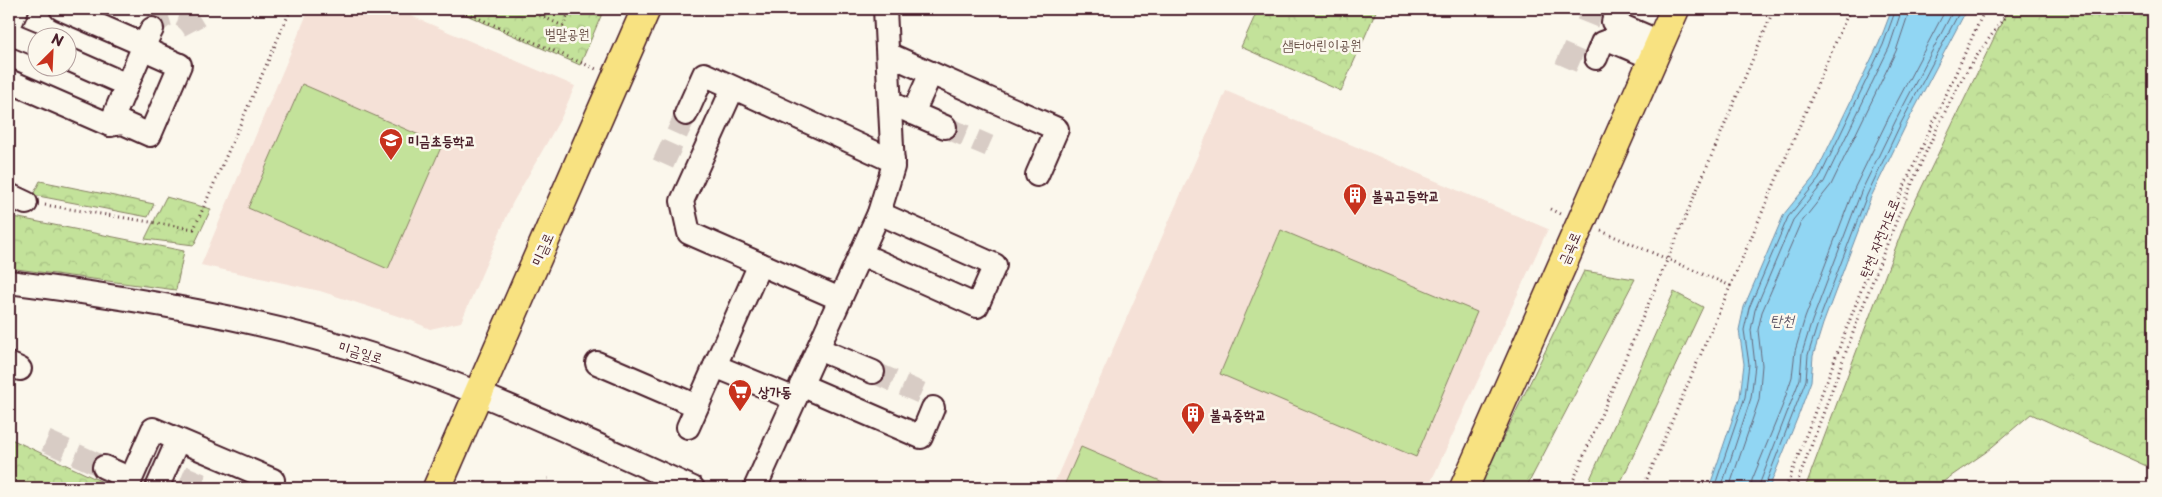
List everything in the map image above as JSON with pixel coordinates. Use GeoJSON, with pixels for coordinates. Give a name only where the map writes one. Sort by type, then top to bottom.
{"type":"FeatureCollection","features":[{"type":"Feature","properties":{"kind":"main road","name":"미금로"},"geometry":{"type":"LineString","coordinates":[[438,488],[477,394],[646,9]]}},
{"type":"Feature","properties":{"kind":"main road","name":"금곡로"},"geometry":{"type":"LineString","coordinates":[[1464,488],[1675,9]]}},
{"type":"Feature","properties":{"kind":"street"},"geometry":{"type":"LineString","coordinates":[[9,26],[17,9]]}},
{"type":"Feature","properties":{"kind":"street"},"geometry":{"type":"LineString","coordinates":[[62,9],[148,37]]}},
{"type":"Feature","properties":{"kind":"street"},"geometry":{"type":"LineString","coordinates":[[754,488],[880,214],[893,161],[884,9]]}},
{"type":"Feature","properties":{"kind":"street"},"geometry":{"type":"LineString","coordinates":[[1613,22],[1656,50]]}},
{"type":"Feature","properties":{"kind":"street"},"geometry":{"type":"LineString","coordinates":[[9,32],[28,41]]}},
{"type":"Feature","properties":{"kind":"street"},"geometry":{"type":"LineString","coordinates":[[110,125],[148,37]]}},
{"type":"Feature","properties":{"kind":"street"},"geometry":{"type":"LineString","coordinates":[[9,82],[110,125],[123,123],[150,135],[180,65],[153,53],[148,37]]}},
{"type":"Feature","properties":{"kind":"street"},"geometry":{"type":"LineString","coordinates":[[1596,58],[1602,43],[1610,40],[1656,50]]}},
{"type":"Feature","properties":{"kind":"street"},"geometry":{"type":"LineString","coordinates":[[888,54],[1057,129],[1037,175]]}},
{"type":"Feature","properties":{"kind":"street"},"geometry":{"type":"LineString","coordinates":[[78,63],[127,85]]}},
{"type":"Feature","properties":{"kind":"street"},"geometry":{"type":"LineString","coordinates":[[913,113],[931,73]]}},
{"type":"Feature","properties":{"kind":"street"},"geometry":{"type":"LineString","coordinates":[[686,114],[704,74],[893,161]]}},
{"type":"Feature","properties":{"kind":"street"},"geometry":{"type":"LineString","coordinates":[[733,88],[682,201],[689,233],[840,300]]}},
{"type":"Feature","properties":{"kind":"street"},"geometry":{"type":"LineString","coordinates":[[890,103],[945,128]]}},
{"type":"Feature","properties":{"kind":"street"},"geometry":{"type":"LineString","coordinates":[[861,254],[976,306],[995,265],[880,214]]}},
{"type":"Feature","properties":{"kind":"street"},"geometry":{"type":"LineString","coordinates":[[688,427],[760,264]]}},
{"type":"Feature","properties":{"kind":"street","name":"미금일로"},"geometry":{"type":"LineString","coordinates":[[9,282],[95,293],[197,311],[288,332],[377,356],[477,394],[693,488]]}},
{"type":"Feature","properties":{"kind":"street"},"geometry":{"type":"LineString","coordinates":[[818,348],[873,372]]}},
{"type":"Feature","properties":{"kind":"street"},"geometry":{"type":"LineString","coordinates":[[597,363],[697,406]]}},
{"type":"Feature","properties":{"kind":"street"},"geometry":{"type":"LineString","coordinates":[[715,366],[798,392],[921,437],[933,408]]}},
{"type":"Feature","properties":{"kind":"street"},"geometry":{"type":"LineString","coordinates":[[104,467],[129,483],[153,429],[273,480],[269,488]]}},
{"type":"Feature","properties":{"kind":"street"},"geometry":{"type":"LineString","coordinates":[[168,478],[178,440]]}},
{"type":"Feature","properties":{"kind":"path"},"geometry":{"type":"LineString","coordinates":[[18,199],[194,229],[291,9]]}},
{"type":"Feature","properties":{"kind":"path"},"geometry":{"type":"LineString","coordinates":[[458,9],[596,69],[592,78]]}},
{"type":"Feature","properties":{"kind":"path"},"geometry":{"type":"LineString","coordinates":[[526,9],[564,26],[571,9]]}},
{"type":"Feature","properties":{"kind":"path"},"geometry":{"type":"LineString","coordinates":[[1570,488],[1774,9]]}},
{"type":"Feature","properties":{"kind":"path"},"geometry":{"type":"LineString","coordinates":[[1643,488],[1850,9]]}},
{"type":"Feature","properties":{"kind":"path"},"geometry":{"type":"LineString","coordinates":[[1786,488],[1882,235],[1985,9]]}},
{"type":"Feature","properties":{"kind":"path","name":"탄천 자전거도로"},"geometry":{"type":"LineString","coordinates":[[1795,488],[1888,241],[1918,174],[1958,86],[2010,9]]}},
{"type":"Feature","properties":{"kind":"path"},"geometry":{"type":"LineString","coordinates":[[1550,209],[1568,217]]}},
{"type":"Feature","properties":{"kind":"path"},"geometry":{"type":"LineString","coordinates":[[1595,228],[1731,286]]}},
{"type":"Feature","properties":{"kind":"shaded area","name":"미금초등학교"},"geometry":{"type":"Polygon","coordinates":[[[309,9],[395,9],[575,86],[561,118],[512,204],[461,322],[430,329],[410,320],[320,291],[201,265],[309,9]]]}},
{"type":"Feature","properties":{"kind":"shaded area"},"geometry":{"type":"Polygon","coordinates":[[[1226,91],[1548,229],[1428,488],[1052,488],[1226,91]]]}},
{"type":"Feature","properties":{"kind":"green space","name":"벌말공원"},"geometry":{"type":"Polygon","coordinates":[[[453,9],[604,9],[580,65],[453,9]]]}},
{"type":"Feature","properties":{"kind":"green space","name":"샘터어린이공원"},"geometry":{"type":"Polygon","coordinates":[[[1258,9],[1377,9],[1341,91],[1241,47],[1258,9]]]}},
{"type":"Feature","properties":{"kind":"green space"},"geometry":{"type":"Polygon","coordinates":[[[2008,9],[2153,9],[2153,469],[2031,414],[1986,452],[1934,488],[1805,488],[1906,220],[2008,9]]]}},
{"type":"Feature","properties":{"kind":"green space"},"geometry":{"type":"Polygon","coordinates":[[[302,84],[442,145],[388,269],[248,208],[302,84]]]}},
{"type":"Feature","properties":{"kind":"green space"},"geometry":{"type":"Polygon","coordinates":[[[40,181],[154,204],[148,217],[33,195],[40,181]]]}},
{"type":"Feature","properties":{"kind":"green space"},"geometry":{"type":"Polygon","coordinates":[[[166,197],[211,209],[194,245],[145,239],[166,197]]]}},
{"type":"Feature","properties":{"kind":"green space"},"geometry":{"type":"Polygon","coordinates":[[[9,216],[184,251],[176,290],[9,268],[9,216]]]}},
{"type":"Feature","properties":{"kind":"green space"},"geometry":{"type":"Polygon","coordinates":[[[1281,230],[1477,312],[1416,457],[1220,374],[1281,230]]]}},
{"type":"Feature","properties":{"kind":"green space"},"geometry":{"type":"Polygon","coordinates":[[[1584,271],[1635,279],[1526,488],[1479,488],[1584,271]]]}},
{"type":"Feature","properties":{"kind":"green space"},"geometry":{"type":"Polygon","coordinates":[[[1674,292],[1703,307],[1618,488],[1586,488],[1674,292]]]}},
{"type":"Feature","properties":{"kind":"green space"},"geometry":{"type":"Polygon","coordinates":[[[9,438],[111,486],[110,488],[28,488],[9,480],[9,438]]]}},
{"type":"Feature","properties":{"kind":"green space"},"geometry":{"type":"Polygon","coordinates":[[[1081,447],[1177,488],[1063,488],[1081,447]]]}},
{"type":"Feature","properties":{"kind":"water","name":"탄천"},"geometry":{"type":"Polygon","coordinates":[[[1892,9],[1967,9],[1906,125],[1871,197],[1823,324],[1813,356],[1811,381],[1769,488],[1709,488],[1740,397],[1744,364],[1739,330],[1744,307],[1784,214],[1814,177],[1879,43],[1892,9]]]}},
{"type":"Feature","properties":{"kind":"tunnel"},"geometry":{"type":"LineString","coordinates":[[1581,9],[1613,22]]}},
{"type":"Feature","properties":{"kind":"tunnel"},"geometry":{"type":"LineString","coordinates":[[152,29],[158,21],[165,17],[171,14],[178,15],[184,17],[189,22],[198,38]]}},
{"type":"Feature","properties":{"kind":"tunnel"},"geometry":{"type":"LineString","coordinates":[[1560,53],[1583,63],[1596,58]]}},
{"type":"Feature","properties":{"kind":"tunnel"},"geometry":{"type":"LineString","coordinates":[[663,164],[686,114]]}},
{"type":"Feature","properties":{"kind":"tunnel"},"geometry":{"type":"LineString","coordinates":[[945,127],[989,146]]}},
{"type":"Feature","properties":{"kind":"tunnel"},"geometry":{"type":"LineString","coordinates":[[873,372],[921,393]]}},
{"type":"Feature","properties":{"kind":"tunnel"},"geometry":{"type":"LineString","coordinates":[[46,441],[104,467]]}},
{"type":"Feature","properties":{"kind":"tunnel"},"geometry":{"type":"LineString","coordinates":[[182,476],[211,488]]}},
{"type":"Feature","properties":{"kind":"place","name":"미금초등학교"},"geometry":{"type":"Point","coordinates":[391,161]}},
{"type":"Feature","properties":{"kind":"place","name":"불곡고등학교"},"geometry":{"type":"Point","coordinates":[1355,216]}},
{"type":"Feature","properties":{"kind":"place","name":"상가동"},"geometry":{"type":"Point","coordinates":[740,412]}},
{"type":"Feature","properties":{"kind":"place","name":"불곡중학교"},"geometry":{"type":"Point","coordinates":[1193,435]}}]}
